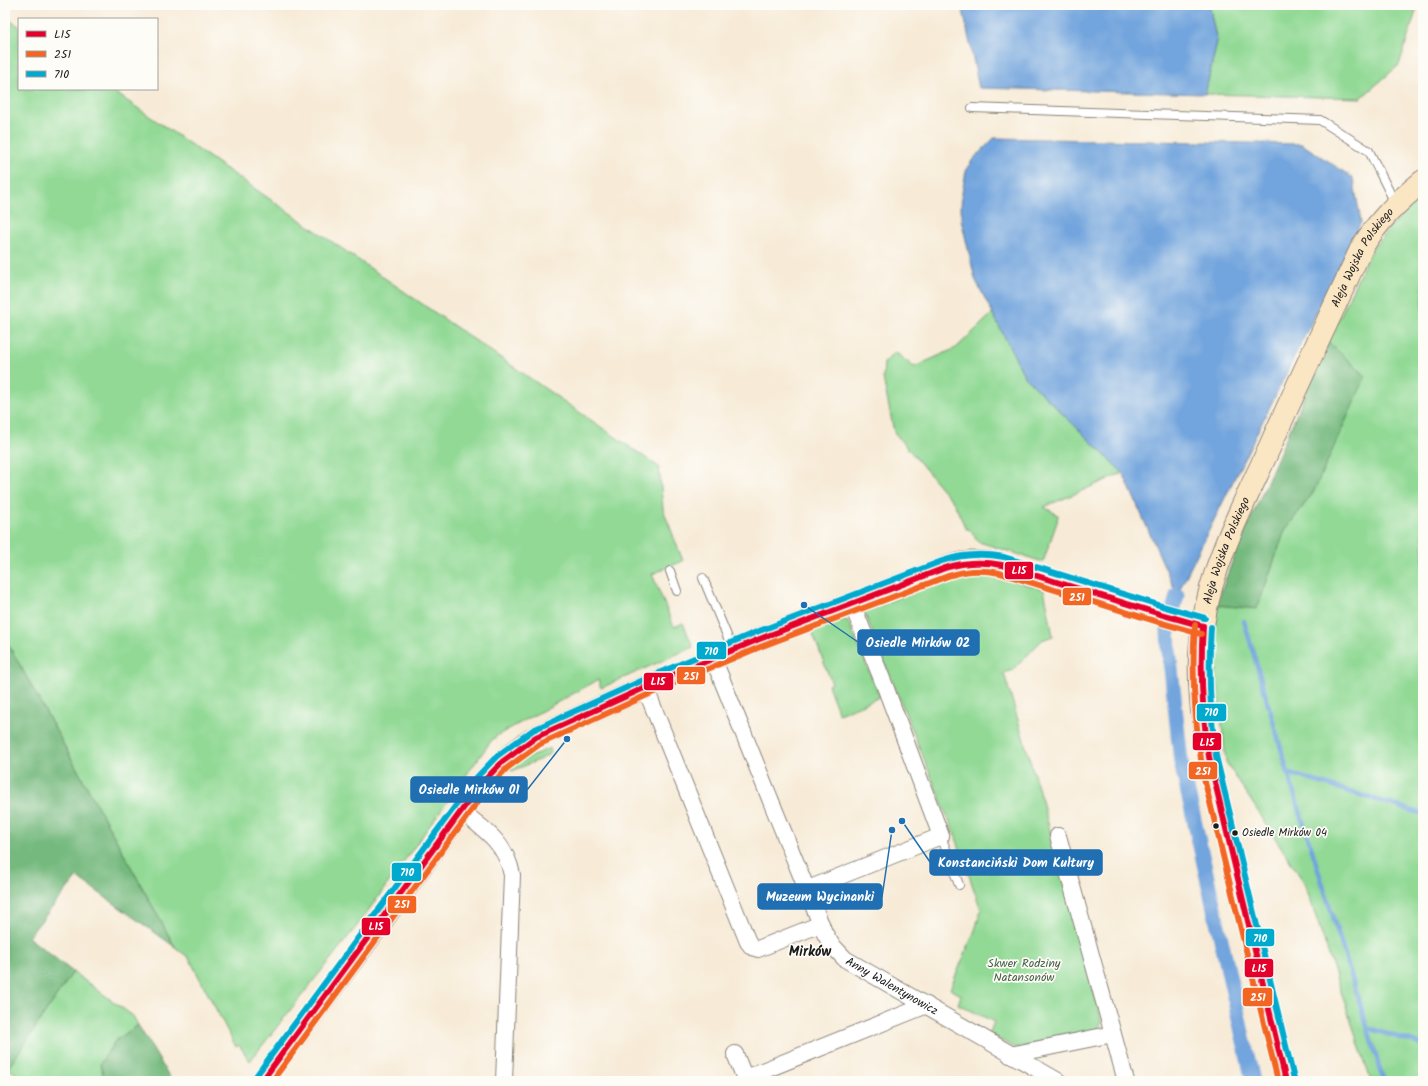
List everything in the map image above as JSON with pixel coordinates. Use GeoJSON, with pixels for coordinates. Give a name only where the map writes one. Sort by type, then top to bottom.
{"type":"FeatureCollection","features":[{"type":"Feature","properties":{"kind":"street","name":"Aleja Wojska Polskiego"},"geometry":{"type":"LineString","coordinates":[[1286,1081],[1207,750],[1200,672],[1200,648],[1203,626],[1214,578],[1234,526],[1361,249],[1372,231],[1396,204],[1423,182]]}},
{"type":"Feature","properties":{"kind":"street"},"geometry":{"type":"LineString","coordinates":[[262,1081],[491,772],[524,745],[542,734],[713,658],[951,566],[978,562],[1002,565],[1169,617],[1203,626]]}},
{"type":"Feature","properties":{"kind":"street"},"geometry":{"type":"LineString","coordinates":[[808,889],[941,836],[886,689],[852,604]]}},
{"type":"Feature","properties":{"kind":"street","name":"Anny Walentynowicz"},"geometry":{"type":"LineString","coordinates":[[713,658],[830,944],[845,959],[927,1005],[1010,1055],[1058,1081]]}},
{"type":"Feature","properties":{"kind":"street"},"geometry":{"type":"LineString","coordinates":[[645,687],[748,942],[752,947],[758,949],[821,924]]}},
{"type":"Feature","properties":{"kind":"street"},"geometry":{"type":"LineString","coordinates":[[462,811],[497,841],[505,854],[511,870],[512,881],[504,1081]]}},
{"type":"Feature","properties":{"kind":"street"},"geometry":{"type":"LineString","coordinates":[[1058,836],[1126,1081]]}},
{"type":"Feature","properties":{"kind":"street"},"geometry":{"type":"LineString","coordinates":[[735,1054],[746,1079],[927,1005]]}},
{"type":"Feature","properties":{"kind":"street"},"geometry":{"type":"LineString","coordinates":[[1010,1055],[1113,1034]]}},
{"type":"Feature","properties":{"kind":"lane"},"geometry":{"type":"LineString","coordinates":[[972,108],[1320,120],[1369,151],[1396,204]]}},
{"type":"Feature","properties":{"kind":"lane"},"geometry":{"type":"LineString","coordinates":[[670,572],[678,591]]}},
{"type":"Feature","properties":{"kind":"lane"},"geometry":{"type":"LineString","coordinates":[[703,578],[733,650]]}},
{"type":"Feature","properties":{"kind":"lane"},"geometry":{"type":"LineString","coordinates":[[941,836],[960,885]]}},
{"type":"Feature","properties":{"kind":"green space"},"geometry":{"type":"Polygon","coordinates":[[[1209,5],[1418,5],[1399,65],[1361,98],[1205,94],[1217,42],[1209,5]]]}},
{"type":"Feature","properties":{"kind":"green space"},"geometry":{"type":"Polygon","coordinates":[[[5,19],[18,25],[18,90],[111,90],[659,467],[663,509],[683,561],[652,574],[674,627],[683,623],[693,647],[601,688],[598,680],[498,735],[491,741],[360,922],[250,1061],[239,1045],[236,1047],[189,958],[175,947],[5,638],[5,19]]]}},
{"type":"Feature","properties":{"kind":"green space"},"geometry":{"type":"Polygon","coordinates":[[[1423,196],[1423,1081],[1371,1081],[1305,884],[1226,762],[1215,662],[1216,605],[1257,608],[1285,530],[1313,493],[1328,342],[1371,250],[1391,226],[1423,196]]]}},
{"type":"Feature","properties":{"kind":"green space"},"geometry":{"type":"Polygon","coordinates":[[[993,313],[1025,377],[1123,473],[1044,507],[1058,515],[1043,562],[979,542],[969,529],[966,529],[954,503],[894,432],[883,378],[884,363],[895,352],[914,367],[956,348],[993,313]]]}},
{"type":"Feature","properties":{"kind":"green space"},"geometry":{"type":"Polygon","coordinates":[[[1328,342],[1366,376],[1313,493],[1285,530],[1257,609],[1216,605],[1232,562],[1328,342]]]}},
{"type":"Feature","properties":{"kind":"green space","name":"Skwer Rodziny Natansonów"},"geometry":{"type":"Polygon","coordinates":[[[971,571],[982,572],[1044,589],[1053,636],[1042,640],[1013,670],[1004,673],[1042,801],[1102,1022],[1096,1033],[1015,1048],[989,1034],[994,1022],[958,1004],[961,995],[950,989],[975,930],[981,910],[955,835],[864,612],[938,581],[971,571]]]}},
{"type":"Feature","properties":{"kind":"green space"},"geometry":{"type":"Polygon","coordinates":[[[843,619],[848,621],[880,697],[839,714],[828,685],[832,684],[812,631],[843,619]]]}},
{"type":"Feature","properties":{"kind":"green space"},"geometry":{"type":"Polygon","coordinates":[[[5,638],[175,947],[77,877],[28,937],[73,972],[8,1068],[5,1066],[5,638]]]}},
{"type":"Feature","properties":{"kind":"green space"},"geometry":{"type":"Polygon","coordinates":[[[550,748],[551,753],[541,759],[512,771],[510,769],[524,759],[550,748]]]}},
{"type":"Feature","properties":{"kind":"green space"},"geometry":{"type":"Polygon","coordinates":[[[73,972],[133,1016],[138,1025],[115,1041],[100,1064],[105,1081],[25,1081],[8,1068],[73,972]]]}},
{"type":"Feature","properties":{"kind":"green space"},"geometry":{"type":"Polygon","coordinates":[[[138,1025],[172,1081],[105,1081],[100,1064],[115,1041],[138,1025]]]}},
{"type":"Feature","properties":{"kind":"water"},"geometry":{"type":"Polygon","coordinates":[[[962,5],[1209,5],[1217,42],[1205,94],[979,88],[962,5]]]}},
{"type":"Feature","properties":{"kind":"water"},"geometry":{"type":"Polygon","coordinates":[[[994,138],[1302,144],[1353,178],[1361,222],[1177,595],[1123,473],[1025,377],[975,279],[962,223],[962,193],[966,171],[973,159],[994,138]]]}},
{"type":"Feature","properties":{"kind":"waterway"},"geometry":{"type":"LineString","coordinates":[[1177,595],[1168,631],[1181,762],[1253,1081]]}},
{"type":"Feature","properties":{"kind":"waterway"},"geometry":{"type":"LineString","coordinates":[[1244,621],[1288,773],[1384,1081]]}},
{"type":"Feature","properties":{"kind":"waterway"},"geometry":{"type":"LineString","coordinates":[[1288,773],[1423,814]]}},
{"type":"Feature","properties":{"kind":"waterway"},"geometry":{"type":"LineString","coordinates":[[1368,1028],[1423,1045]]}},
{"type":"Feature","properties":{"kind":"transit line","name":"710"},"geometry":{"type":"LineString","coordinates":[[256,1076],[476,778],[497,756],[533,730],[661,672],[754,633],[942,561],[958,557],[981,555],[1004,557],[1205,618]]}},
{"type":"Feature","properties":{"kind":"transit line","name":"L15"},"geometry":{"type":"LineString","coordinates":[[262,1081],[482,783],[502,762],[536,737],[664,679],[757,640],[959,564],[987,563],[1002,565],[1203,626]]}},
{"type":"Feature","properties":{"kind":"transit line","name":"251"},"geometry":{"type":"LineString","coordinates":[[272,1081],[488,788],[507,768],[540,744],[667,686],[760,647],[948,576],[967,571],[987,571],[1000,573],[1201,634]]}},
{"type":"Feature","properties":{"kind":"transit line","name":"251"},"geometry":{"type":"LineString","coordinates":[[1195,625],[1193,664],[1195,702],[1198,740],[1204,778],[1278,1081]]}},
{"type":"Feature","properties":{"kind":"transit line","name":"L15"},"geometry":{"type":"LineString","coordinates":[[1203,626],[1202,692],[1209,757],[1286,1081]]}},
{"type":"Feature","properties":{"kind":"transit line","name":"710"},"geometry":{"type":"LineString","coordinates":[[1211,627],[1210,692],[1216,756],[1294,1079]]}},
{"type":"Feature","properties":{"kind":"place","name":"Osiedle Mirków 02"},"geometry":{"type":"Point","coordinates":[804,605]}},
{"type":"Feature","properties":{"kind":"place","name":"Osiedle Mirków 01"},"geometry":{"type":"Point","coordinates":[567,739]}},
{"type":"Feature","properties":{"kind":"place","name":"Konstanciński Dom Kultury"},"geometry":{"type":"Point","coordinates":[902,821]}},
{"type":"Feature","properties":{"kind":"place","name":"Muzeum Wycinanki"},"geometry":{"type":"Point","coordinates":[892,830]}},
{"type":"Feature","properties":{"kind":"place","name":"Osiedle Mirków 04"},"geometry":{"type":"Point","coordinates":[1235,833]}},
{"type":"Feature","properties":{"kind":"district","name":"Mirków"},"geometry":{"type":"Point","coordinates":[810,952]}}]}
